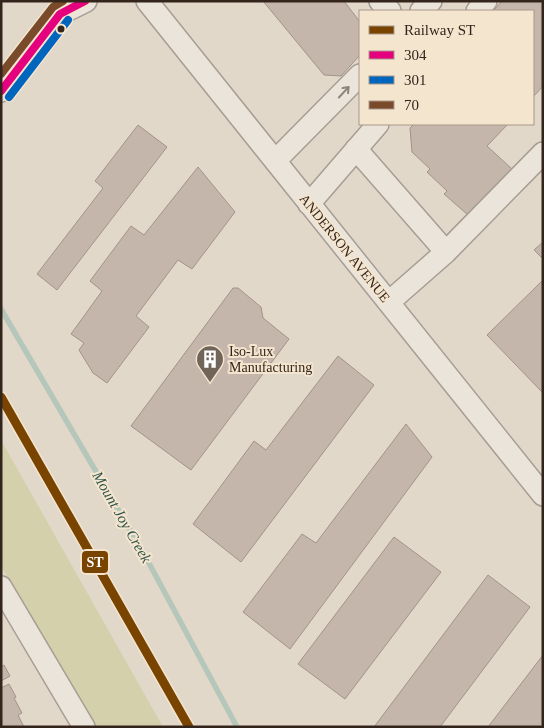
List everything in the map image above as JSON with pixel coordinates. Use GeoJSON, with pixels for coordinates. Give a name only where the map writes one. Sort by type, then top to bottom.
{"type":"FeatureCollection","features":[{"type":"Feature","properties":{"kind":"street"},"geometry":{"type":"LineString","coordinates":[[1,91],[56,5],[86,1]]}},
{"type":"Feature","properties":{"kind":"street","name":"ANDERSON AVENUE"},"geometry":{"type":"LineString","coordinates":[[147,1],[542,491]]}},
{"type":"Feature","properties":{"kind":"street"},"geometry":{"type":"LineString","coordinates":[[380,1],[389,10]]}},
{"type":"Feature","properties":{"kind":"street"},"geometry":{"type":"LineString","coordinates":[[422,10],[431,1]]}},
{"type":"Feature","properties":{"kind":"street"},"geometry":{"type":"LineString","coordinates":[[276,161],[359,76]]}},
{"type":"Feature","properties":{"kind":"street"},"geometry":{"type":"LineString","coordinates":[[309,204],[377,125]]}},
{"type":"Feature","properties":{"kind":"street"},"geometry":{"type":"LineString","coordinates":[[356,149],[446,252]]}},
{"type":"Feature","properties":{"kind":"street"},"geometry":{"type":"LineString","coordinates":[[389,302],[446,252],[543,153]]}},
{"type":"Feature","properties":{"kind":"street"},"geometry":{"type":"LineString","coordinates":[[1,587],[84,727]]}},
{"type":"Feature","properties":{"kind":"shaded area"},"geometry":{"type":"Polygon","coordinates":[[[1,440],[163,727],[94,727],[6,575],[1,565],[1,440]]]}},
{"type":"Feature","properties":{"kind":"building"},"geometry":{"type":"Polygon","coordinates":[[[263,1],[344,1],[359,21],[359,56],[341,76],[324,75],[263,1]]]}},
{"type":"Feature","properties":{"kind":"building"},"geometry":{"type":"Polygon","coordinates":[[[502,1],[543,1],[543,86],[534,96],[534,10],[494,10],[502,1]]]}},
{"type":"Feature","properties":{"kind":"building"},"geometry":{"type":"Polygon","coordinates":[[[138,125],[167,147],[57,290],[37,274],[103,188],[95,181],[138,125]]]}},
{"type":"Feature","properties":{"kind":"building"},"geometry":{"type":"Polygon","coordinates":[[[413,125],[507,125],[487,146],[512,169],[468,215],[444,194],[447,191],[427,172],[430,169],[412,152],[410,128],[413,125]]]}},
{"type":"Feature","properties":{"kind":"building"},"geometry":{"type":"Polygon","coordinates":[[[198,167],[235,212],[192,269],[178,260],[136,316],[149,327],[107,383],[93,373],[79,350],[84,343],[71,334],[102,291],[90,281],[131,226],[144,235],[198,167]]]}},
{"type":"Feature","properties":{"kind":"building"},"geometry":{"type":"Polygon","coordinates":[[[543,242],[543,259],[534,250],[543,242]]]}},
{"type":"Feature","properties":{"kind":"building"},"geometry":{"type":"Polygon","coordinates":[[[543,280],[543,393],[487,335],[543,280]]]}},
{"type":"Feature","properties":{"kind":"building","name":"Iso-Lux Manufacturing"},"geometry":{"type":"Polygon","coordinates":[[[233,288],[238,288],[261,307],[263,318],[289,339],[191,470],[131,426],[233,288]]]}},
{"type":"Feature","properties":{"kind":"building"},"geometry":{"type":"Polygon","coordinates":[[[338,356],[374,385],[241,562],[193,524],[254,441],[266,450],[338,356]]]}},
{"type":"Feature","properties":{"kind":"building"},"geometry":{"type":"Polygon","coordinates":[[[406,424],[432,457],[290,649],[243,612],[302,534],[316,543],[406,424]]]}},
{"type":"Feature","properties":{"kind":"building"},"geometry":{"type":"Polygon","coordinates":[[[394,537],[441,572],[345,699],[298,664],[394,537]]]}},
{"type":"Feature","properties":{"kind":"building"},"geometry":{"type":"Polygon","coordinates":[[[488,575],[530,607],[440,727],[374,727],[488,575]]]}},
{"type":"Feature","properties":{"kind":"building"},"geometry":{"type":"Polygon","coordinates":[[[543,655],[543,727],[488,727],[543,655]]]}},
{"type":"Feature","properties":{"kind":"building"},"geometry":{"type":"Polygon","coordinates":[[[4,665],[10,676],[1,681],[1,667],[4,665]]]}},
{"type":"Feature","properties":{"kind":"building"},"geometry":{"type":"Polygon","coordinates":[[[9,684],[22,713],[18,715],[24,727],[1,727],[1,688],[9,684]]]}},
{"type":"Feature","properties":{"kind":"waterway","name":"Mount Joy Creek"},"geometry":{"type":"LineString","coordinates":[[1,309],[143,552],[237,727]]}},
{"type":"Feature","properties":{"kind":"rail line","name":"ST"},"geometry":{"type":"LineString","coordinates":[[1,397],[189,727]]}},
{"type":"Feature","properties":{"kind":"transit line","name":"70"},"geometry":{"type":"LineString","coordinates":[[1,74],[53,7],[63,1]]}},
{"type":"Feature","properties":{"kind":"transit line","name":"304"},"geometry":{"type":"LineString","coordinates":[[1,91],[60,14],[85,1]]}},
{"type":"Feature","properties":{"kind":"transit line","name":"301"},"geometry":{"type":"LineString","coordinates":[[9,97],[68,20]]}},
{"type":"Feature","properties":{"kind":"place","name":"Iso-Lux Manufacturing"},"geometry":{"type":"Point","coordinates":[210,383]}}]}
